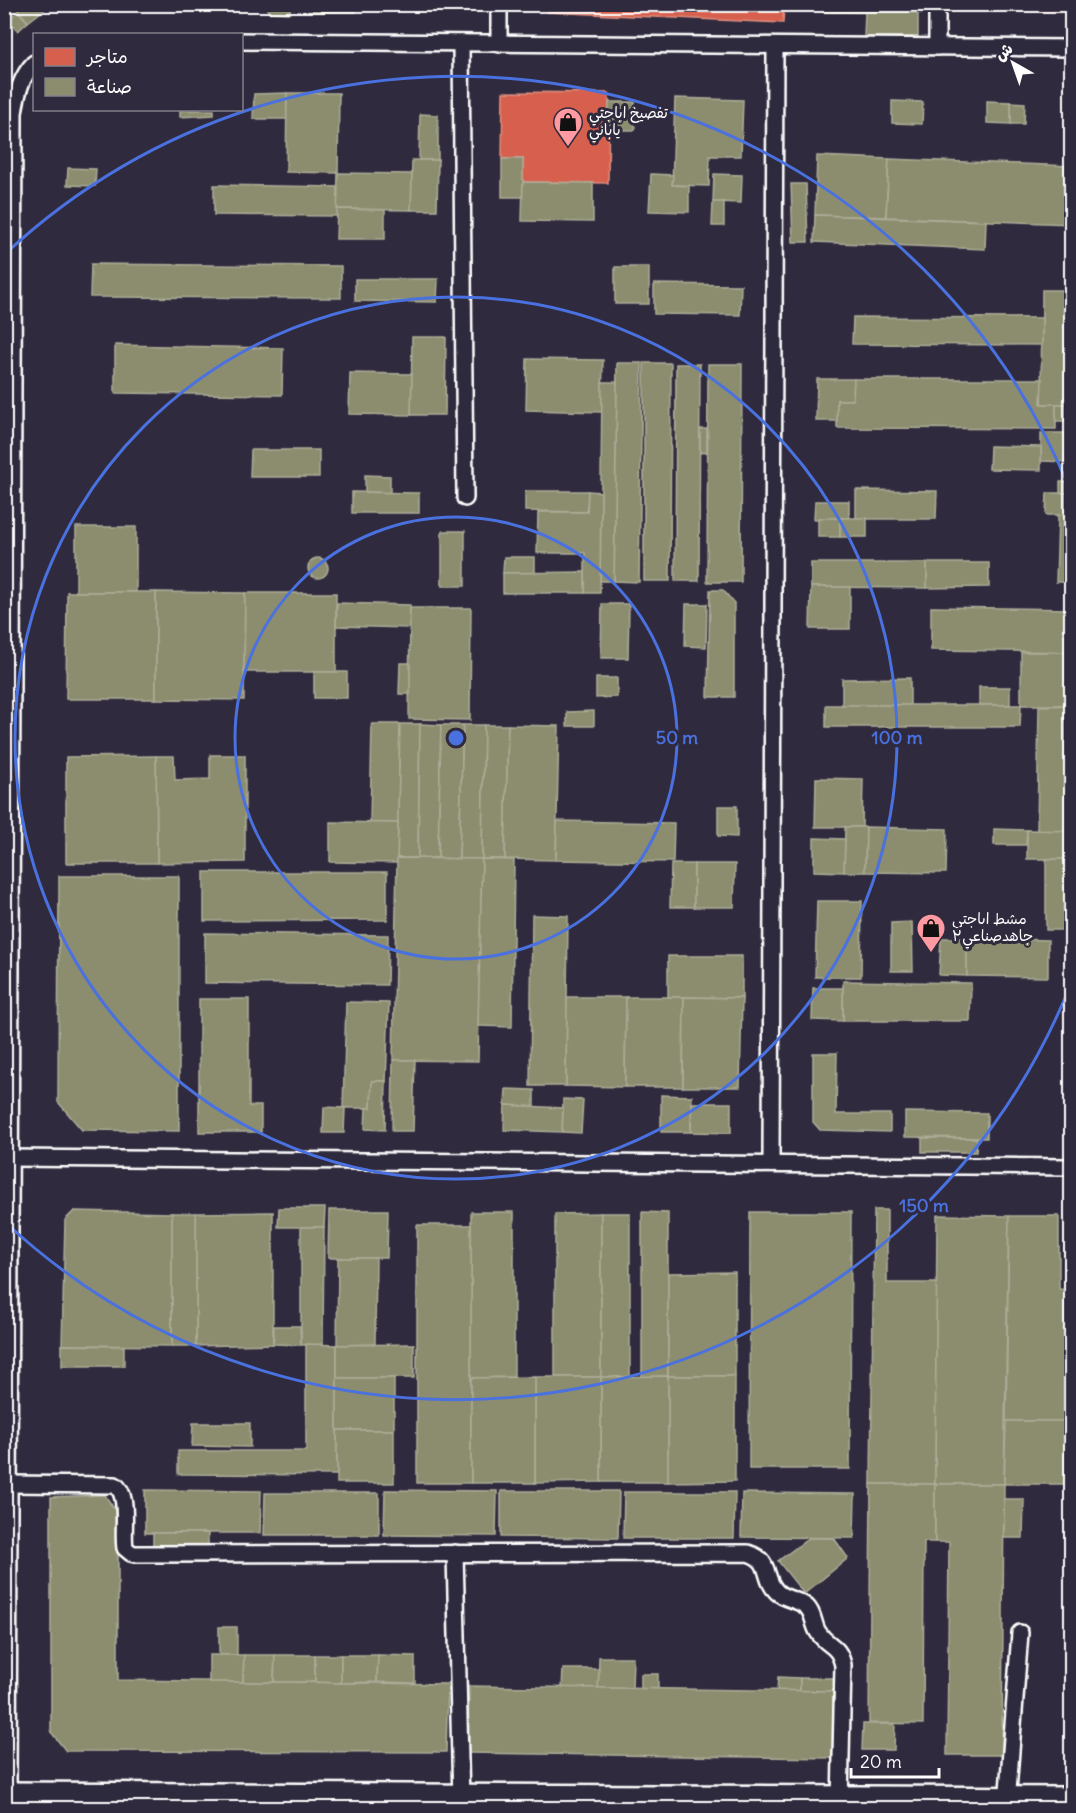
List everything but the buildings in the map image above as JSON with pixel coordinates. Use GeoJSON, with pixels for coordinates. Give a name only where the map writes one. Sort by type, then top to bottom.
{"type":"FeatureCollection","features":[{"type":"Feature","properties":{"kind":"street"},"geometry":{"type":"LineString","coordinates":[[6,1799],[202,1804],[461,1802],[732,1806],[840,1803],[894,1806],[1071,1804]]}},
{"type":"Feature","properties":{"kind":"lane"},"geometry":{"type":"LineString","coordinates":[[499,4],[499,44]]}},
{"type":"Feature","properties":{"kind":"lane"},"geometry":{"type":"LineString","coordinates":[[937,4],[937,47]]}},
{"type":"Feature","properties":{"kind":"lane"},"geometry":{"type":"LineString","coordinates":[[243,41],[1071,48]]}},
{"type":"Feature","properties":{"kind":"lane"},"geometry":{"type":"LineString","coordinates":[[461,43],[465,498]]}},
{"type":"Feature","properties":{"kind":"lane"},"geometry":{"type":"LineString","coordinates":[[771,1164],[775,46]]}},
{"type":"Feature","properties":{"kind":"lane"},"geometry":{"type":"LineString","coordinates":[[6,1799],[10,1158],[8,891],[14,112],[17,91],[33,64]]}},
{"type":"Feature","properties":{"kind":"lane"},"geometry":{"type":"LineString","coordinates":[[10,1158],[1071,1167]]}},
{"type":"Feature","properties":{"kind":"lane"},"geometry":{"type":"LineString","coordinates":[[9,1484],[115,1485],[120,1488],[124,1498],[125,1548],[135,1554],[748,1553],[757,1556],[764,1562],[770,1582],[776,1591],[804,1605],[811,1612],[816,1630],[821,1637],[836,1648],[841,1656],[843,1665],[840,1803]]}},
{"type":"Feature","properties":{"kind":"lane"},"geometry":{"type":"LineString","coordinates":[[455,1553],[461,1802]]}},
{"type":"Feature","properties":{"kind":"lane"},"geometry":{"type":"LineString","coordinates":[[1007,1803],[1020,1633]]}},
{"type":"Feature","properties":{"kind":"place","name":"تفصيخ اباجتي ياباني"},"geometry":{"type":"Point","coordinates":[568,148]}},
{"type":"Feature","properties":{"kind":"place","name":"مشط اباجتي جاهدصناعي٣"},"geometry":{"type":"Point","coordinates":[931,954]}}]}
